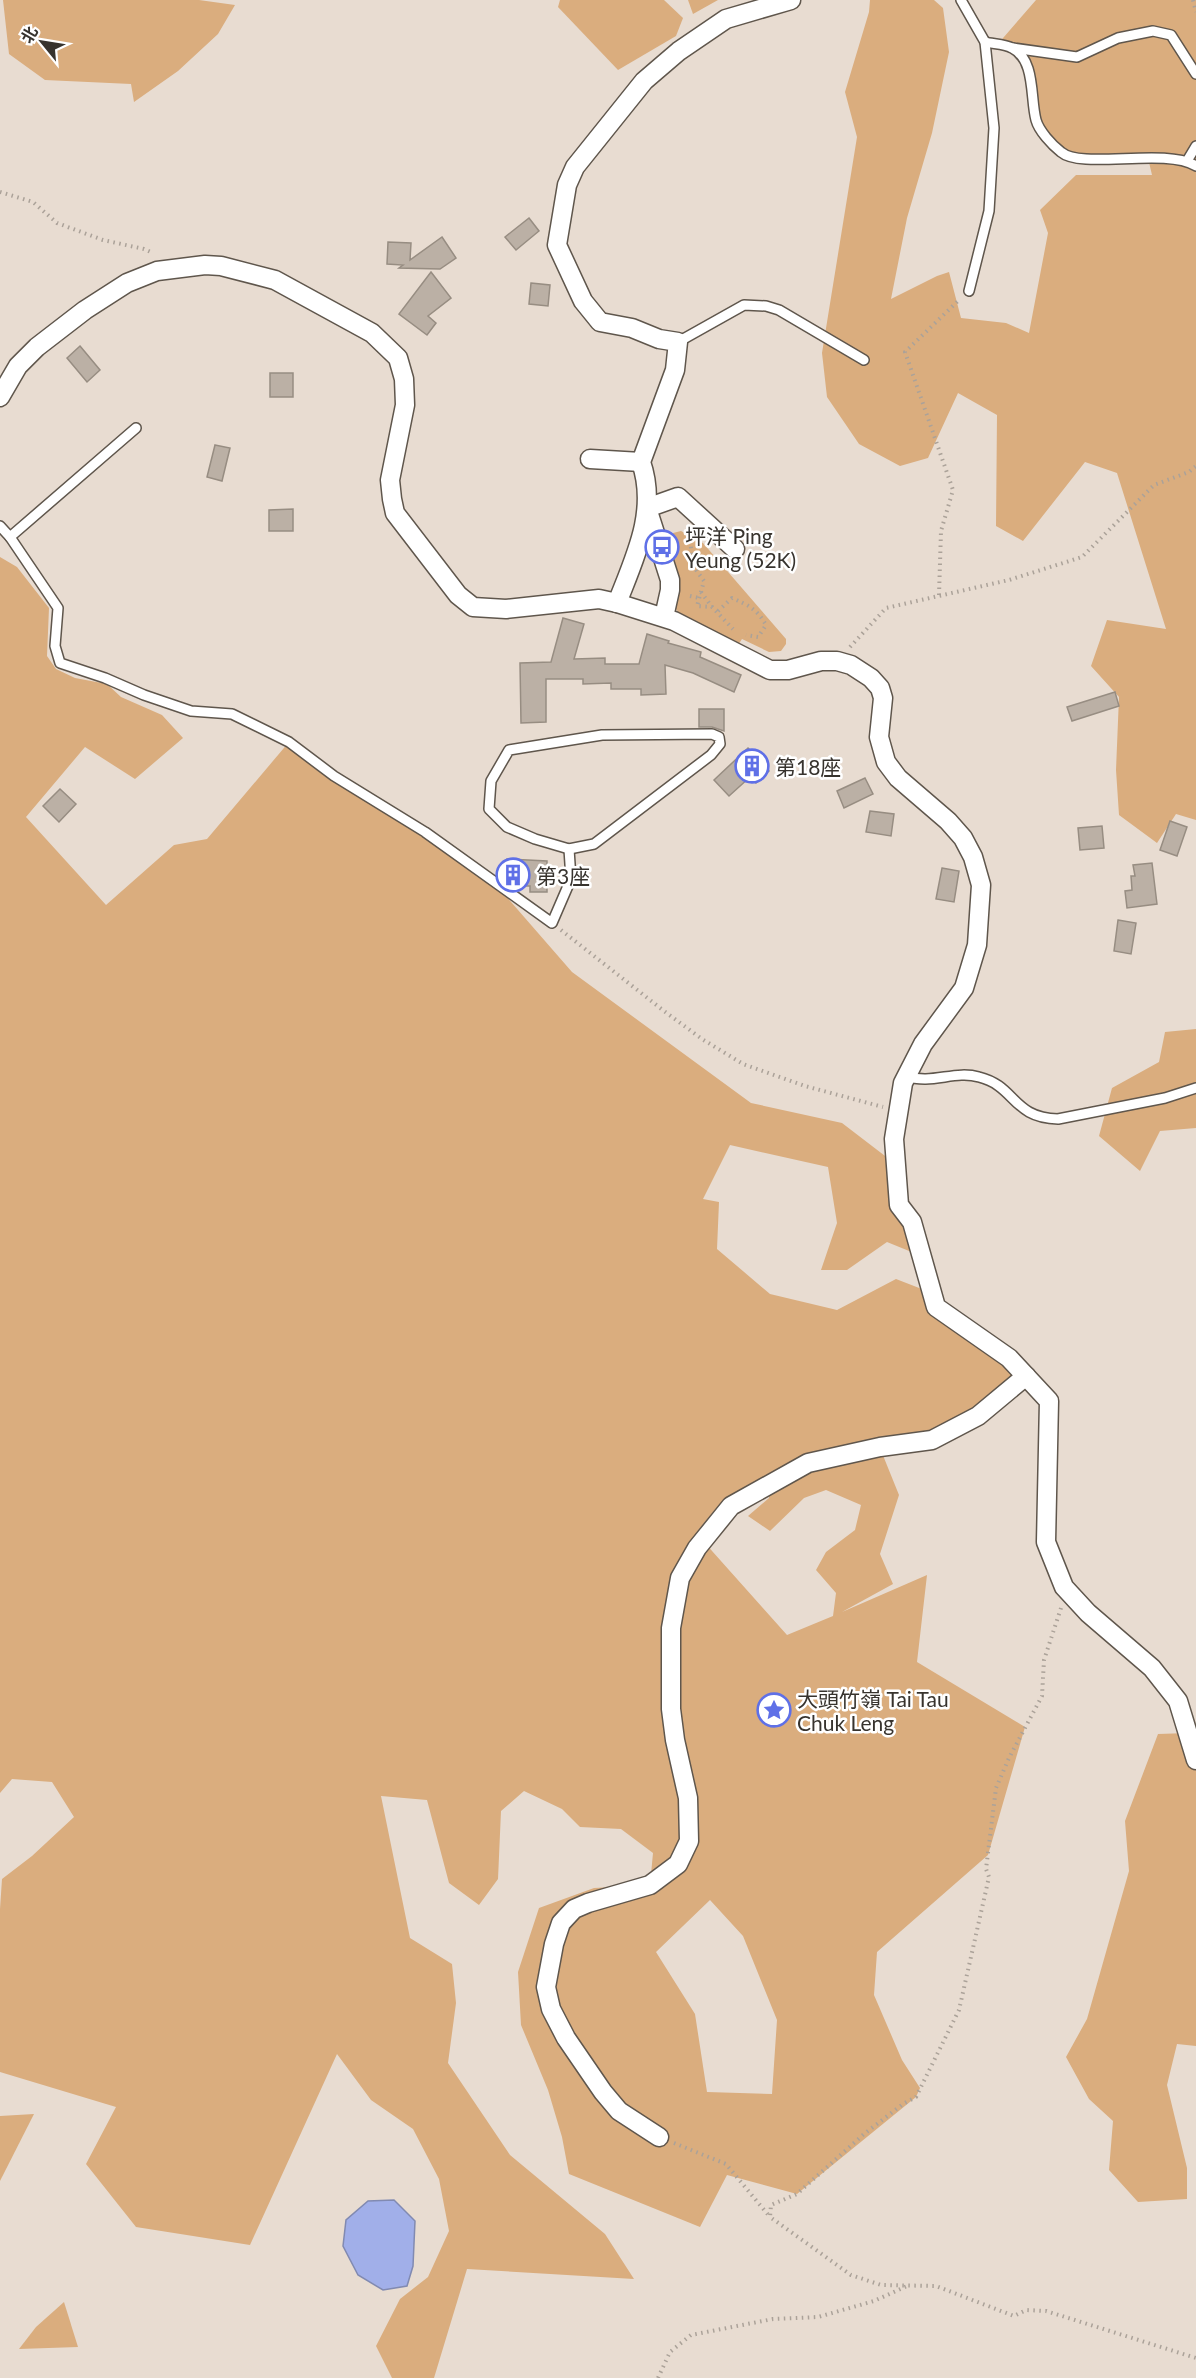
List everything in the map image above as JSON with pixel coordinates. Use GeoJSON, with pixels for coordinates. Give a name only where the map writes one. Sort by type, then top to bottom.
{"type":"FeatureCollection","features":[{"type":"Feature","properties":{"kind":"street"},"geometry":{"type":"LineString","coordinates":[[617,603],[645,526],[647,508],[641,462],[675,370],[678,342],[659,339],[632,328],[600,322],[583,301],[557,245],[567,185],[575,167],[603,130],[644,81],[679,51],[726,19],[791,0]]}},
{"type":"Feature","properties":{"kind":"street"},"geometry":{"type":"LineString","coordinates":[[0,397],[18,366],[37,347],[85,310],[127,283],[157,271],[183,267],[221,266],[275,280],[372,333],[398,358],[404,379],[405,405],[390,480],[395,513],[458,595],[473,607],[506,609],[599,599],[664,617],[770,670],[788,670],[821,662],[837,661],[864,673],[880,688],[884,698],[879,737],[886,762],[898,778],[940,813],[956,830],[973,857],[980,876],[979,935],[968,978],[958,998],[922,1044],[906,1076],[894,1139],[899,1205],[912,1222],[936,1307],[1009,1358],[1049,1401],[1046,1542],[1067,1590],[1088,1613],[1152,1668],[1178,1701],[1196,1760]]}},
{"type":"Feature","properties":{"kind":"street"},"geometry":{"type":"LineString","coordinates":[[590,459],[641,462]]}},
{"type":"Feature","properties":{"kind":"street"},"geometry":{"type":"LineString","coordinates":[[647,508],[678,497],[735,549]]}},
{"type":"Feature","properties":{"kind":"street"},"geometry":{"type":"LineString","coordinates":[[647,508],[670,580],[664,617]]}},
{"type":"Feature","properties":{"kind":"street"},"geometry":{"type":"LineString","coordinates":[[659,2137],[619,2111],[603,2092],[566,2038],[551,2009],[546,1988],[554,1944],[561,1923],[574,1909],[650,1885],[678,1864],[689,1841],[688,1798],[675,1740],[671,1709],[671,1628],[680,1578],[697,1548],[731,1506],[808,1463],[880,1447],[932,1440],[978,1416],[1026,1376]]}},
{"type":"Feature","properties":{"kind":"lane"},"geometry":{"type":"LineString","coordinates":[[961,0],[985,42],[994,128],[989,211],[969,291]]}},
{"type":"Feature","properties":{"kind":"lane"},"geometry":{"type":"LineString","coordinates":[[985,42],[1077,57],[1118,38],[1153,31],[1171,35],[1196,74]]}},
{"type":"Feature","properties":{"kind":"lane"},"geometry":{"type":"LineString","coordinates":[[1013,48],[1025,61],[1036,121],[1043,133],[1062,154],[1080,158],[1131,157],[1187,161],[1196,166]]}},
{"type":"Feature","properties":{"kind":"lane"},"geometry":{"type":"LineString","coordinates":[[1187,161],[1196,146]]}},
{"type":"Feature","properties":{"kind":"lane"},"geometry":{"type":"LineString","coordinates":[[678,342],[744,305],[766,306],[779,310],[864,360]]}},
{"type":"Feature","properties":{"kind":"lane"},"geometry":{"type":"LineString","coordinates":[[10,537],[136,428]]}},
{"type":"Feature","properties":{"kind":"lane"},"geometry":{"type":"LineString","coordinates":[[0,526],[10,537],[58,608],[56,646],[60,663],[191,711],[232,714],[289,742],[334,776],[425,832],[552,923],[571,879],[569,849]]}},
{"type":"Feature","properties":{"kind":"lane"},"geometry":{"type":"LineString","coordinates":[[712,734],[719,737],[720,744],[711,754],[594,844],[569,849],[507,828],[489,809],[491,781],[509,750],[602,735],[712,734]]}},
{"type":"Feature","properties":{"kind":"lane"},"geometry":{"type":"LineString","coordinates":[[906,1076],[926,1080],[965,1076],[980,1077],[997,1084],[1032,1115],[1051,1119],[1165,1098],[1196,1088]]}},
{"type":"Feature","properties":{"kind":"path"},"geometry":{"type":"LineString","coordinates":[[1193,0],[1196,12]]}},
{"type":"Feature","properties":{"kind":"path"},"geometry":{"type":"LineString","coordinates":[[0,192],[33,202],[57,223],[103,240],[144,249],[183,267]]}},
{"type":"Feature","properties":{"kind":"path"},"geometry":{"type":"LineString","coordinates":[[939,595],[941,531],[953,490],[905,352],[969,291]]}},
{"type":"Feature","properties":{"kind":"path"},"geometry":{"type":"LineString","coordinates":[[837,661],[886,608],[1009,580],[1082,557],[1154,485],[1190,472],[1196,466]]}},
{"type":"Feature","properties":{"kind":"path"},"geometry":{"type":"LineString","coordinates":[[694,512],[687,535],[694,567],[704,581],[697,606],[712,607]]}},
{"type":"Feature","properties":{"kind":"path"},"geometry":{"type":"LineString","coordinates":[[701,591],[733,630],[751,637],[758,636],[766,625],[759,613],[750,605],[732,598],[718,611]]}},
{"type":"Feature","properties":{"kind":"path"},"geometry":{"type":"LineString","coordinates":[[690,596],[699,598]]}},
{"type":"Feature","properties":{"kind":"path"},"geometry":{"type":"LineString","coordinates":[[552,923],[664,1011],[702,1039],[743,1064],[860,1103],[899,1110]]}},
{"type":"Feature","properties":{"kind":"path"},"geometry":{"type":"LineString","coordinates":[[770,2217],[771,2205],[797,2194],[864,2134],[903,2104],[916,2097],[959,2010],[989,1877],[986,1869],[996,1788],[1042,1696],[1044,1660],[1067,1590]]}},
{"type":"Feature","properties":{"kind":"path"},"geometry":{"type":"LineString","coordinates":[[659,2137],[726,2164],[770,2217],[852,2275],[881,2285],[936,2286],[1014,2316],[1026,2310],[1046,2311],[1196,2358]]}},
{"type":"Feature","properties":{"kind":"path"},"geometry":{"type":"LineString","coordinates":[[658,2378],[670,2352],[691,2335],[773,2319],[818,2318],[874,2301],[911,2284]]}},
{"type":"Feature","properties":{"kind":"shaded area"},"geometry":{"type":"Polygon","coordinates":[[[3,0],[199,0],[235,5],[218,34],[178,71],[134,102],[131,84],[45,80],[9,54],[3,0]]]}},
{"type":"Feature","properties":{"kind":"shaded area"},"geometry":{"type":"Polygon","coordinates":[[[560,0],[664,0],[683,18],[676,36],[618,70],[558,7],[560,0]]]}},
{"type":"Feature","properties":{"kind":"shaded area"},"geometry":{"type":"Polygon","coordinates":[[[688,0],[718,0],[693,14],[688,0]]]}},
{"type":"Feature","properties":{"kind":"shaded area"},"geometry":{"type":"Polygon","coordinates":[[[870,0],[934,0],[943,8],[949,52],[932,133],[907,218],[891,299],[949,272],[961,318],[1006,323],[1029,333],[1048,233],[1040,210],[1076,175],[1152,175],[1148,158],[1072,156],[1043,133],[1025,61],[997,45],[1036,0],[1196,0],[1196,820],[1176,814],[1157,843],[1119,815],[1116,770],[1119,697],[1091,666],[1107,620],[1166,629],[1117,473],[1085,462],[1023,541],[996,526],[997,415],[958,393],[928,458],[900,466],[859,444],[827,397],[822,353],[857,137],[845,92],[869,12],[870,0]]]}},
{"type":"Feature","properties":{"kind":"shaded area"},"geometry":{"type":"Polygon","coordinates":[[[681,531],[703,543],[786,639],[786,644],[781,651],[769,652],[742,639],[738,645],[679,613],[676,609],[679,581],[669,539],[673,533],[681,531]]]}},
{"type":"Feature","properties":{"kind":"shaded area"},"geometry":{"type":"Polygon","coordinates":[[[0,557],[17,567],[49,608],[47,656],[56,669],[75,678],[107,684],[121,697],[162,715],[183,738],[135,779],[85,747],[26,817],[106,905],[174,845],[207,839],[289,742],[491,879],[572,972],[751,1103],[842,1123],[889,1159],[914,1253],[887,1242],[847,1270],[821,1270],[837,1223],[828,1167],[730,1145],[703,1199],[719,1202],[717,1249],[770,1294],[837,1310],[896,1279],[932,1293],[1026,1376],[970,1420],[880,1448],[899,1495],[880,1554],[893,1584],[842,1612],[927,1575],[917,1662],[1025,1727],[988,1855],[877,1952],[874,1995],[902,2060],[920,2088],[916,2097],[797,2194],[727,2175],[700,2227],[569,2174],[562,2137],[548,2090],[521,2025],[518,1972],[539,1908],[594,1888],[650,1885],[653,1853],[621,1829],[580,1827],[562,1809],[524,1791],[501,1811],[498,1879],[479,1905],[449,1883],[427,1800],[381,1796],[410,1938],[452,1964],[456,2003],[448,2063],[510,2155],[605,2234],[634,2279],[467,2269],[434,2378],[392,2378],[376,2346],[400,2299],[428,2277],[449,2231],[439,2179],[413,2129],[371,2100],[337,2054],[250,2245],[136,2227],[86,2164],[116,2107],[0,2072],[2,1879],[32,1856],[74,1817],[52,1782],[12,1779],[0,1793],[0,557]],[[769,1485],[713,1512],[696,1533],[787,1635],[833,1616],[836,1593],[816,1570],[826,1552],[855,1530],[861,1505],[826,1490],[804,1498],[770,1531],[748,1516],[769,1498],[769,1485]],[[710,1900],[656,1952],[695,2014],[707,2092],[772,2094],[777,2020],[743,1936],[710,1900]]]}},
{"type":"Feature","properties":{"kind":"shaded area"},"geometry":{"type":"Polygon","coordinates":[[[1196,1029],[1196,1128],[1160,1131],[1140,1171],[1099,1136],[1112,1088],[1159,1062],[1165,1032],[1196,1029]]]}},
{"type":"Feature","properties":{"kind":"shaded area"},"geometry":{"type":"Polygon","coordinates":[[[1188,1733],[1196,1762],[1196,2046],[1177,2044],[1167,2085],[1187,2168],[1187,2199],[1138,2202],[1109,2170],[1113,2121],[1089,2099],[1066,2057],[1087,2019],[1129,1871],[1125,1821],[1158,1734],[1188,1733]]]}},
{"type":"Feature","properties":{"kind":"shaded area"},"geometry":{"type":"Polygon","coordinates":[[[34,2114],[0,2181],[0,2116],[34,2114]]]}},
{"type":"Feature","properties":{"kind":"shaded area"},"geometry":{"type":"Polygon","coordinates":[[[64,2302],[78,2347],[19,2349],[36,2327],[64,2302]]]}},
{"type":"Feature","properties":{"kind":"water"},"geometry":{"type":"Polygon","coordinates":[[[394,2200],[415,2221],[413,2266],[407,2286],[383,2290],[358,2275],[343,2246],[346,2220],[368,2201],[394,2200]]]}},
{"type":"Feature","properties":{"kind":"building"},"geometry":{"type":"Polygon","coordinates":[[[529,218],[539,231],[516,250],[505,237],[529,218]]]}},
{"type":"Feature","properties":{"kind":"building"},"geometry":{"type":"Polygon","coordinates":[[[442,237],[456,258],[440,269],[399,268],[403,265],[387,264],[388,242],[411,243],[410,260],[442,237]]]}},
{"type":"Feature","properties":{"kind":"building"},"geometry":{"type":"Polygon","coordinates":[[[431,272],[451,298],[428,316],[436,323],[427,335],[399,314],[431,272]]]}},
{"type":"Feature","properties":{"kind":"building"},"geometry":{"type":"Polygon","coordinates":[[[531,283],[550,285],[548,306],[529,304],[531,283]]]}},
{"type":"Feature","properties":{"kind":"building"},"geometry":{"type":"Polygon","coordinates":[[[80,346],[100,370],[87,382],[67,358],[80,346]]]}},
{"type":"Feature","properties":{"kind":"building"},"geometry":{"type":"Polygon","coordinates":[[[270,373],[293,373],[293,397],[270,397],[270,373]]]}},
{"type":"Feature","properties":{"kind":"building"},"geometry":{"type":"Polygon","coordinates":[[[215,445],[230,448],[222,481],[207,477],[215,445]]]}},
{"type":"Feature","properties":{"kind":"building"},"geometry":{"type":"Polygon","coordinates":[[[293,509],[293,531],[269,531],[269,510],[293,509]]]}},
{"type":"Feature","properties":{"kind":"building"},"geometry":{"type":"Polygon","coordinates":[[[563,618],[584,624],[574,659],[605,658],[605,664],[639,664],[647,634],[669,641],[668,643],[701,652],[700,657],[741,675],[734,692],[693,673],[665,665],[666,694],[641,695],[641,689],[611,689],[611,683],[583,684],[583,679],[546,679],[546,722],[521,723],[520,663],[551,662],[563,618]]]}},
{"type":"Feature","properties":{"kind":"building"},"geometry":{"type":"Polygon","coordinates":[[[1115,692],[1119,706],[1072,721],[1067,707],[1115,692]]]}},
{"type":"Feature","properties":{"kind":"building"},"geometry":{"type":"Polygon","coordinates":[[[699,709],[724,709],[724,731],[712,727],[699,727],[699,709]]]}},
{"type":"Feature","properties":{"kind":"building"},"geometry":{"type":"Polygon","coordinates":[[[748,748],[769,771],[756,783],[750,777],[729,796],[714,780],[748,748]]]}},
{"type":"Feature","properties":{"kind":"building"},"geometry":{"type":"Polygon","coordinates":[[[865,778],[873,794],[844,808],[837,791],[865,778]]]}},
{"type":"Feature","properties":{"kind":"building"},"geometry":{"type":"Polygon","coordinates":[[[60,789],[76,804],[59,822],[43,806],[60,789]]]}},
{"type":"Feature","properties":{"kind":"building"},"geometry":{"type":"Polygon","coordinates":[[[870,811],[894,814],[891,836],[866,832],[870,811]]]}},
{"type":"Feature","properties":{"kind":"building"},"geometry":{"type":"Polygon","coordinates":[[[1170,821],[1187,827],[1177,856],[1160,850],[1170,821]]]}},
{"type":"Feature","properties":{"kind":"building"},"geometry":{"type":"Polygon","coordinates":[[[1102,826],[1104,848],[1080,850],[1078,828],[1102,826]]]}},
{"type":"Feature","properties":{"kind":"building"},"geometry":{"type":"Polygon","coordinates":[[[507,859],[547,861],[547,892],[530,892],[530,886],[512,886],[502,879],[502,865],[507,865],[507,859]]]}},
{"type":"Feature","properties":{"kind":"building"},"geometry":{"type":"Polygon","coordinates":[[[1152,863],[1157,904],[1127,908],[1125,891],[1132,890],[1131,876],[1135,876],[1133,865],[1152,863]]]}},
{"type":"Feature","properties":{"kind":"building"},"geometry":{"type":"Polygon","coordinates":[[[942,868],[959,871],[954,902],[936,899],[942,868]]]}},
{"type":"Feature","properties":{"kind":"building"},"geometry":{"type":"Polygon","coordinates":[[[1118,920],[1136,923],[1131,954],[1114,951],[1118,920]]]}},
{"type":"Feature","properties":{"kind":"place","name":"坪洋 Ping Yeung (52K)"},"geometry":{"type":"Point","coordinates":[662,547]}},
{"type":"Feature","properties":{"kind":"place","name":"第18座"},"geometry":{"type":"Point","coordinates":[752,766]}},
{"type":"Feature","properties":{"kind":"place","name":"第3座"},"geometry":{"type":"Point","coordinates":[513,875]}},
{"type":"Feature","properties":{"kind":"place","name":"大頭竹嶺 Tai Tau Chuk Leng"},"geometry":{"type":"Point","coordinates":[774,1710]}}]}
